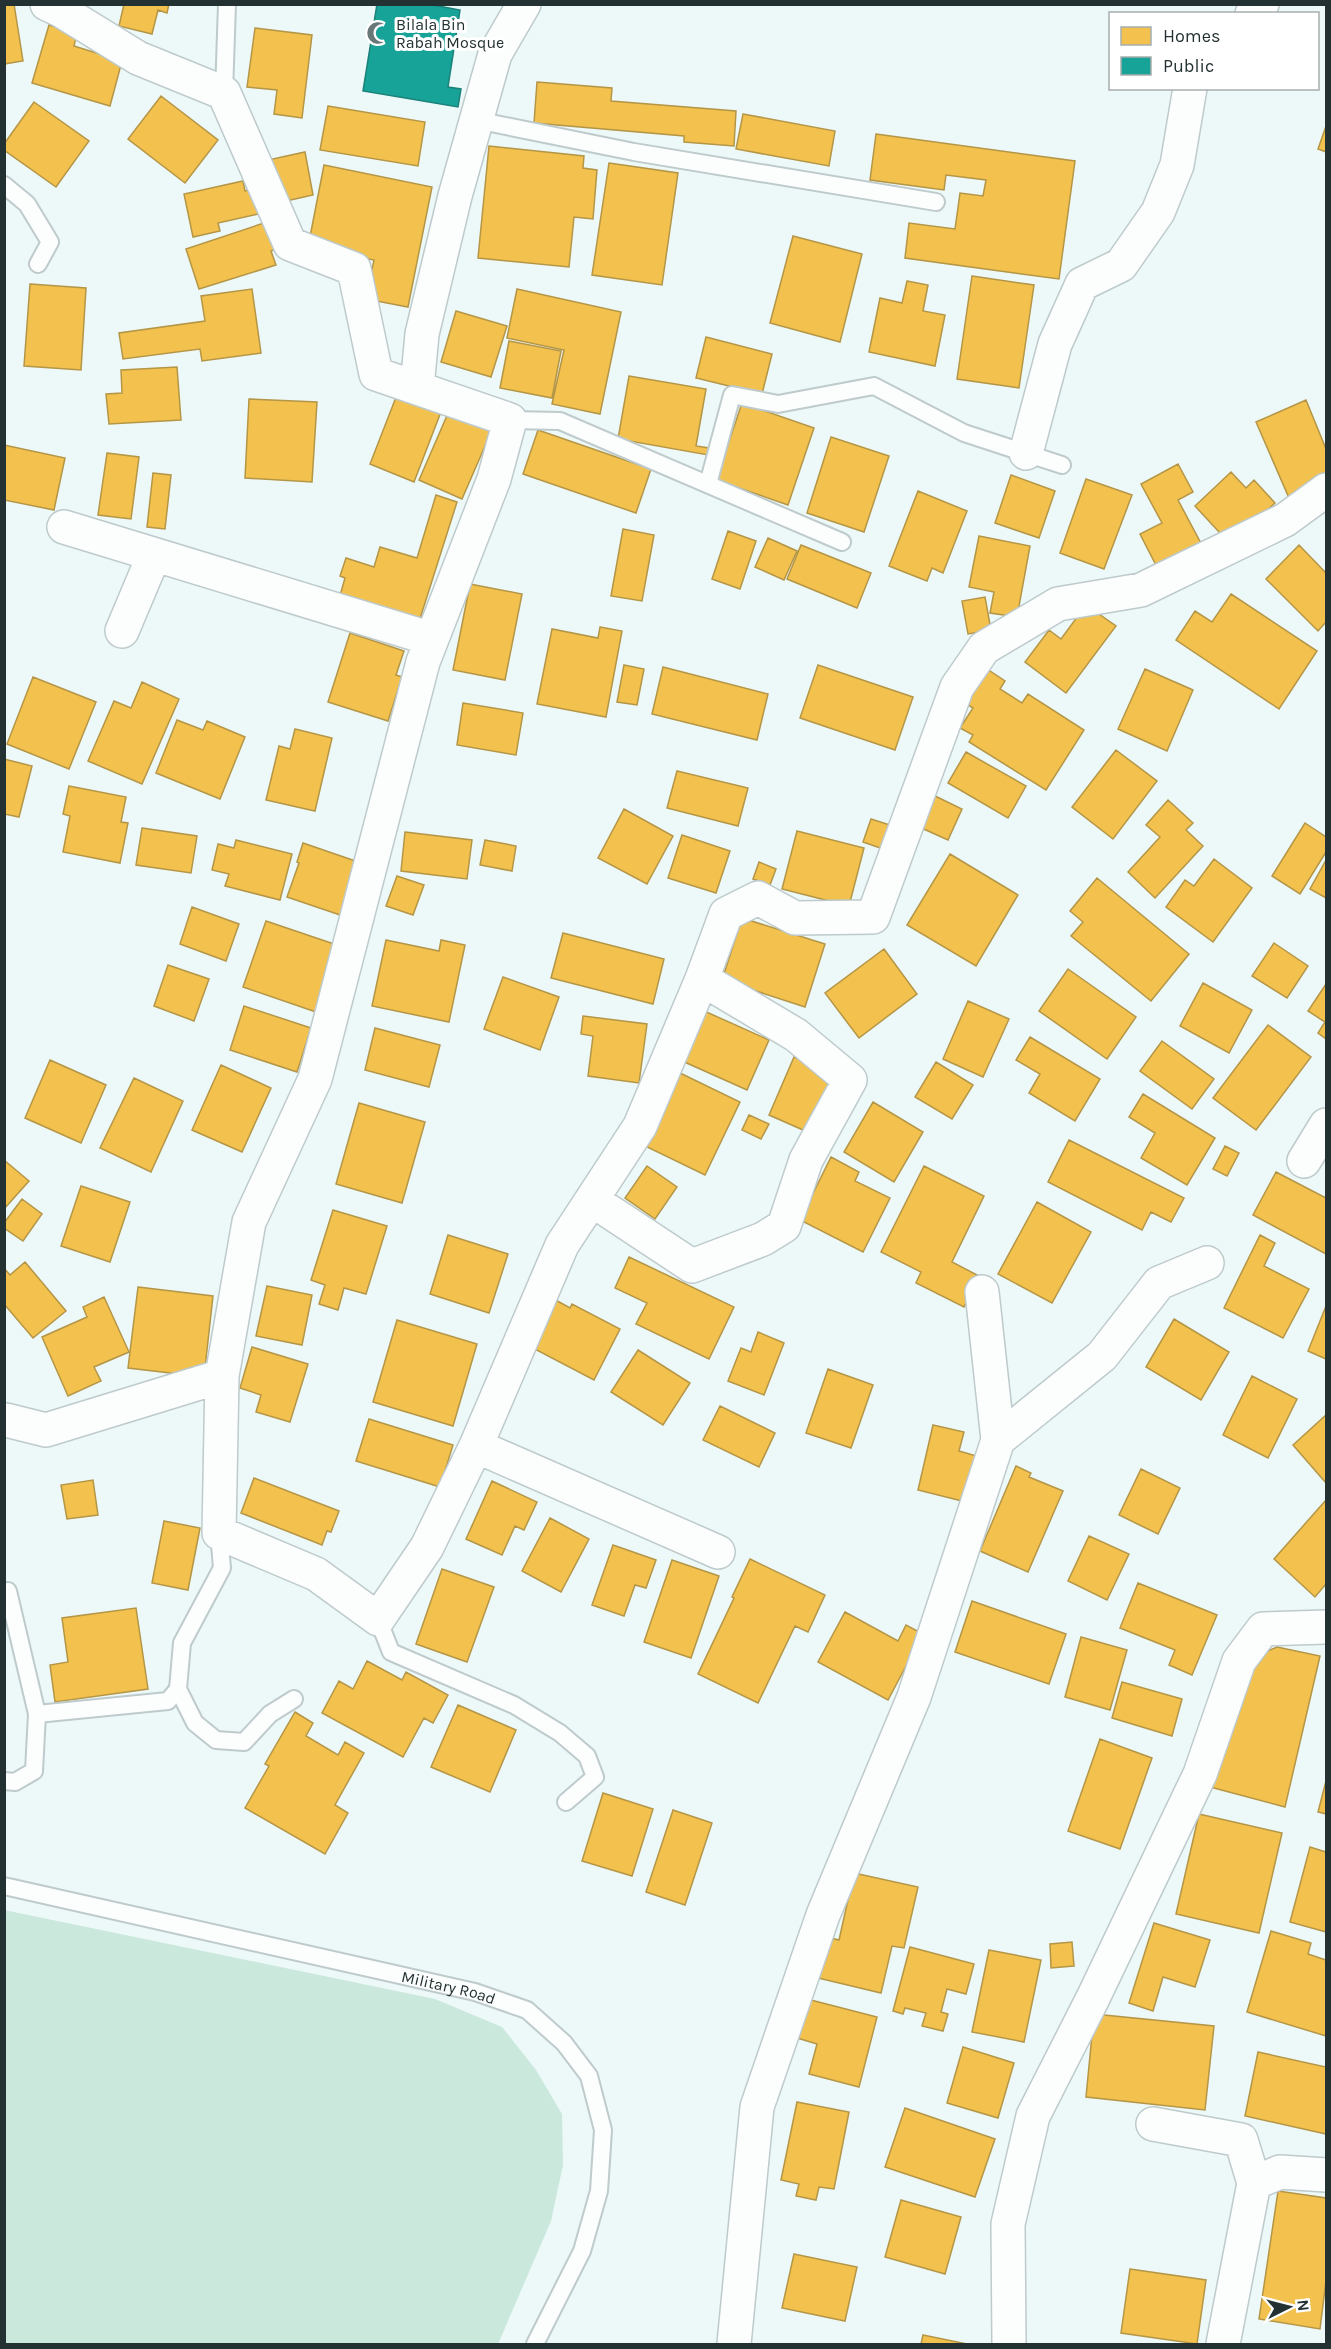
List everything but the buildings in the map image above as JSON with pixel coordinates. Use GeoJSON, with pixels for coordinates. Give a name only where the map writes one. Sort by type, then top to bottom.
{"type":"FeatureCollection","features":[{"type":"Feature","properties":{"kind":"street"},"geometry":{"type":"LineString","coordinates":[[417,388],[422,334],[476,120],[495,54],[524,4]]}},
{"type":"Feature","properties":{"kind":"street"},"geometry":{"type":"LineString","coordinates":[[57,6],[138,58],[224,93],[290,244],[354,269],[376,374],[510,420],[494,479],[423,662],[315,1079],[249,1222],[222,1376],[219,1533],[316,1574],[378,1619],[427,1546],[476,1446],[562,1245],[640,1126],[702,979],[726,914],[758,898],[795,918],[873,917],[957,687],[984,648],[1058,604],[1141,590],[1284,520],[1326,490]]}},
{"type":"Feature","properties":{"kind":"street"},"geometry":{"type":"LineString","coordinates":[[1026,453],[1055,344],[1082,284],[1121,265],[1158,212],[1177,165],[1190,90]]}},
{"type":"Feature","properties":{"kind":"street"},"geometry":{"type":"LineString","coordinates":[[64,527],[432,639]]}},
{"type":"Feature","properties":{"kind":"street"},"geometry":{"type":"LineString","coordinates":[[123,631],[154,555]]}},
{"type":"Feature","properties":{"kind":"street"},"geometry":{"type":"LineString","coordinates":[[592,1200],[692,1266],[763,1239],[784,1226],[806,1160],[850,1080],[796,1035],[702,979]]}},
{"type":"Feature","properties":{"kind":"street"},"geometry":{"type":"LineString","coordinates":[[1304,1161],[1326,1125]]}},
{"type":"Feature","properties":{"kind":"street"},"geometry":{"type":"LineString","coordinates":[[998,1440],[1102,1356],[1159,1282],[1207,1263]]}},
{"type":"Feature","properties":{"kind":"street"},"geometry":{"type":"LineString","coordinates":[[734,2344],[757,2107],[823,1915],[914,1697],[998,1440],[982,1292]]}},
{"type":"Feature","properties":{"kind":"street"},"geometry":{"type":"LineString","coordinates":[[6,1420],[46,1430],[222,1376]]}},
{"type":"Feature","properties":{"kind":"street"},"geometry":{"type":"LineString","coordinates":[[476,1446],[718,1552]]}},
{"type":"Feature","properties":{"kind":"street"},"geometry":{"type":"LineString","coordinates":[[1009,2344],[1008,2224],[1032,2116],[1093,1998],[1200,1774],[1239,1661],[1263,1629],[1326,1627]]}},
{"type":"Feature","properties":{"kind":"street"},"geometry":{"type":"LineString","coordinates":[[1153,2124],[1241,2140],[1254,2183],[1223,2344]]}},
{"type":"Feature","properties":{"kind":"street"},"geometry":{"type":"LineString","coordinates":[[1254,2183],[1280,2172],[1326,2175]]}},
{"type":"Feature","properties":{"kind":"lane"},"geometry":{"type":"LineString","coordinates":[[224,93],[227,4]]}},
{"type":"Feature","properties":{"kind":"lane"},"geometry":{"type":"LineString","coordinates":[[476,120],[634,152],[936,202]]}},
{"type":"Feature","properties":{"kind":"lane"},"geometry":{"type":"LineString","coordinates":[[4,185],[27,204],[50,242],[38,264]]}},
{"type":"Feature","properties":{"kind":"lane"},"geometry":{"type":"LineString","coordinates":[[708,484],[732,395],[778,404],[874,386],[964,433],[1062,465]]}},
{"type":"Feature","properties":{"kind":"lane"},"geometry":{"type":"LineString","coordinates":[[510,420],[561,421],[842,542]]}},
{"type":"Feature","properties":{"kind":"lane"},"geometry":{"type":"LineString","coordinates":[[219,1533],[222,1569],[182,1643],[178,1689],[195,1724],[216,1740],[244,1742],[270,1714],[294,1699]]}},
{"type":"Feature","properties":{"kind":"lane"},"geometry":{"type":"LineString","coordinates":[[4,1781],[15,1782],[34,1771],[37,1714],[8,1591]]}},
{"type":"Feature","properties":{"kind":"lane"},"geometry":{"type":"LineString","coordinates":[[378,1619],[391,1652],[514,1705],[560,1733],[586,1756],[595,1777],[566,1802]]}},
{"type":"Feature","properties":{"kind":"lane"},"geometry":{"type":"LineString","coordinates":[[37,1714],[168,1701],[178,1689]]}},
{"type":"Feature","properties":{"kind":"lane","name":"Military Road"},"geometry":{"type":"LineString","coordinates":[[4,1886],[475,1992],[526,2010],[564,2043],[589,2076],[603,2130],[599,2191],[582,2251],[535,2344]]}},
{"type":"Feature","properties":{"kind":"green space"},"geometry":{"type":"Polygon","coordinates":[[[4,1910],[435,1999],[502,2027],[536,2070],[562,2114],[563,2165],[551,2221],[498,2344],[5,2344],[4,1910]]]}},
{"type":"Feature","properties":{"kind":"place","name":"Bilala Bin Rabah Mosque"},"geometry":{"type":"Point","coordinates":[378,33]}}]}
